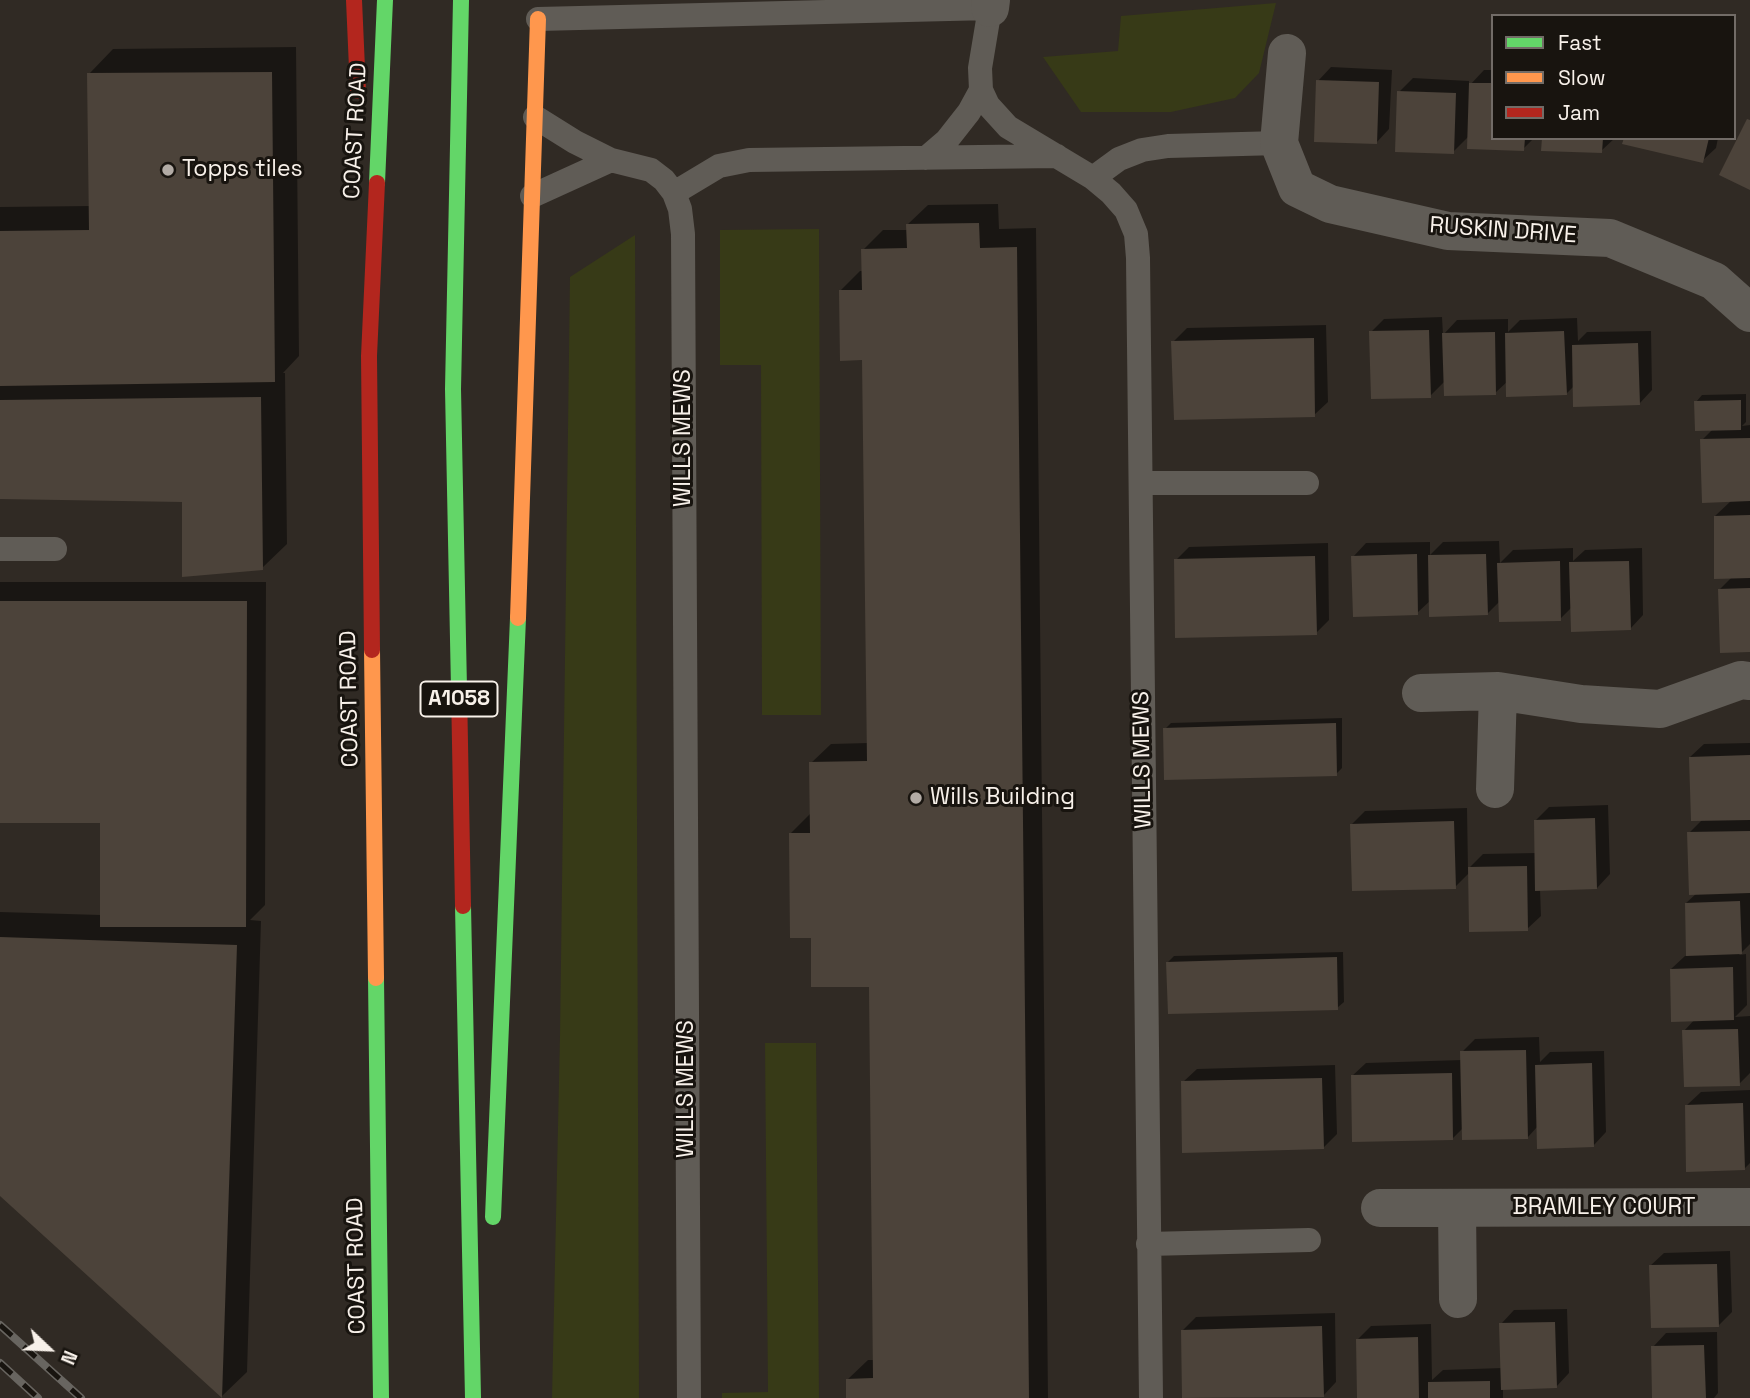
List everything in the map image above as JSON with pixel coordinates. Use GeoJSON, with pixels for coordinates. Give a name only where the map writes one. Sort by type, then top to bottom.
{"type":"FeatureCollection","features":[{"type":"Feature","properties":{"kind":"highway"},"geometry":{"type":"LineString","coordinates":[[354,0],[359,109]]}},
{"type":"Feature","properties":{"kind":"highway","name":"COAST ROAD"},"geometry":{"type":"LineString","coordinates":[[381,1398],[369,356],[384,0]]}},
{"type":"Feature","properties":{"kind":"highway","name":"A1058"},"geometry":{"type":"LineString","coordinates":[[460,0],[453,389],[473,1398]]}},
{"type":"Feature","properties":{"kind":"highway","name":"A1058"},"geometry":{"type":"LineString","coordinates":[[492,1232],[512,790],[538,10]]}},
{"type":"Feature","properties":{"kind":"highway"},"geometry":{"type":"LineString","coordinates":[[361,178],[369,356]]}},
{"type":"Feature","properties":{"kind":"highway"},"geometry":{"type":"LineString","coordinates":[[484,1398],[487,1329]]}},
{"type":"Feature","properties":{"kind":"street","name":"RUSKIN DRIVE"},"geometry":{"type":"LineString","coordinates":[[1287,52],[1279,143],[1297,188],[1330,204],[1448,232],[1610,238],[1714,281],[1750,313]]}},
{"type":"Feature","properties":{"kind":"street"},"geometry":{"type":"LineString","coordinates":[[1421,693],[1498,691],[1581,705],[1660,709],[1741,680],[1750,681]]}},
{"type":"Feature","properties":{"kind":"street"},"geometry":{"type":"LineString","coordinates":[[1495,789],[1498,691]]}},
{"type":"Feature","properties":{"kind":"street","name":"BRAMLEY COURT"},"geometry":{"type":"LineString","coordinates":[[1380,1209],[1750,1207]]}},
{"type":"Feature","properties":{"kind":"street"},"geometry":{"type":"LineString","coordinates":[[1457,1209],[1458,1300]]}},
{"type":"Feature","properties":{"kind":"lane"},"geometry":{"type":"LineString","coordinates":[[538,10],[991,4],[980,68],[981,90],[947,140],[926,158]]}},
{"type":"Feature","properties":{"kind":"lane","name":"WILLS MEWS"},"geometry":{"type":"LineString","coordinates":[[981,90],[988,105],[1008,127],[1093,178],[1111,193],[1126,211],[1136,234],[1151,1398]]}},
{"type":"Feature","properties":{"kind":"lane"},"geometry":{"type":"LineString","coordinates":[[536,117],[575,142],[611,160],[651,170],[664,180],[674,193],[719,166],[749,160],[1058,156]]}},
{"type":"Feature","properties":{"kind":"lane"},"geometry":{"type":"LineString","coordinates":[[1093,178],[1119,159],[1142,150],[1168,146],[1279,143]]}},
{"type":"Feature","properties":{"kind":"lane"},"geometry":{"type":"LineString","coordinates":[[532,196],[611,160]]}},
{"type":"Feature","properties":{"kind":"lane","name":"WILLS MEWS"},"geometry":{"type":"LineString","coordinates":[[674,193],[680,209],[683,234],[689,1398]]}},
{"type":"Feature","properties":{"kind":"lane"},"geometry":{"type":"LineString","coordinates":[[1141,483],[1307,484]]}},
{"type":"Feature","properties":{"kind":"lane"},"geometry":{"type":"LineString","coordinates":[[0,549],[55,549]]}},
{"type":"Feature","properties":{"kind":"lane"},"geometry":{"type":"LineString","coordinates":[[1148,1244],[1309,1240]]}},
{"type":"Feature","properties":{"kind":"green space"},"geometry":{"type":"Polygon","coordinates":[[[1276,3],[1259,73],[1235,98],[1171,112],[1081,112],[1043,57],[1118,51],[1121,16],[1276,3]]]}},
{"type":"Feature","properties":{"kind":"green space"},"geometry":{"type":"Polygon","coordinates":[[[819,229],[821,715],[762,715],[761,365],[720,365],[720,230],[819,229]]]}},
{"type":"Feature","properties":{"kind":"green space"},"geometry":{"type":"Polygon","coordinates":[[[635,235],[639,1398],[552,1398],[560,1036],[570,277],[635,235]]]}},
{"type":"Feature","properties":{"kind":"green space"},"geometry":{"type":"Polygon","coordinates":[[[765,1043],[816,1043],[819,1398],[722,1398],[722,1393],[768,1392],[765,1043]]]}},
{"type":"Feature","properties":{"kind":"building"},"geometry":{"type":"Polygon","coordinates":[[[272,72],[275,382],[0,386],[0,231],[89,230],[87,73],[272,72]]]}},
{"type":"Feature","properties":{"kind":"building"},"geometry":{"type":"Polygon","coordinates":[[[1316,80],[1379,82],[1377,144],[1314,142],[1316,80]]]}},
{"type":"Feature","properties":{"kind":"building"},"geometry":{"type":"Polygon","coordinates":[[[1469,83],[1491,83],[1491,140],[1525,140],[1524,151],[1467,149],[1469,83]]]}},
{"type":"Feature","properties":{"kind":"building"},"geometry":{"type":"Polygon","coordinates":[[[1397,91],[1456,93],[1454,154],[1395,152],[1397,91]]]}},
{"type":"Feature","properties":{"kind":"building"},"geometry":{"type":"Polygon","coordinates":[[[1747,119],[1750,120],[1750,190],[1719,175],[1747,119]]]}},
{"type":"Feature","properties":{"kind":"building"},"geometry":{"type":"Polygon","coordinates":[[[1542,140],[1603,140],[1602,153],[1541,151],[1542,140]]]}},
{"type":"Feature","properties":{"kind":"building"},"geometry":{"type":"Polygon","coordinates":[[[1623,140],[1709,140],[1703,163],[1622,144],[1623,140]]]}},
{"type":"Feature","properties":{"kind":"building","name":"Wills Building"},"geometry":{"type":"Polygon","coordinates":[[[979,223],[980,248],[1017,247],[1029,1398],[846,1398],[846,1379],[873,1378],[869,987],[811,987],[811,938],[790,938],[789,833],[810,833],[809,762],[867,761],[862,360],[840,361],[839,290],[862,290],[861,249],[907,248],[906,224],[979,223]]]}},
{"type":"Feature","properties":{"kind":"building"},"geometry":{"type":"Polygon","coordinates":[[[1429,330],[1431,398],[1371,399],[1369,331],[1429,330]]]}},
{"type":"Feature","properties":{"kind":"building"},"geometry":{"type":"Polygon","coordinates":[[[1564,331],[1567,395],[1506,397],[1505,333],[1564,331]]]}},
{"type":"Feature","properties":{"kind":"building"},"geometry":{"type":"Polygon","coordinates":[[[1495,332],[1496,395],[1444,396],[1442,333],[1495,332]]]}},
{"type":"Feature","properties":{"kind":"building"},"geometry":{"type":"Polygon","coordinates":[[[1314,338],[1315,417],[1174,420],[1171,341],[1314,338]]]}},
{"type":"Feature","properties":{"kind":"building"},"geometry":{"type":"Polygon","coordinates":[[[1638,343],[1640,405],[1573,407],[1572,345],[1638,343]]]}},
{"type":"Feature","properties":{"kind":"building"},"geometry":{"type":"Polygon","coordinates":[[[261,397],[263,570],[182,577],[182,502],[0,499],[0,400],[261,397]]]}},
{"type":"Feature","properties":{"kind":"building"},"geometry":{"type":"Polygon","coordinates":[[[1741,400],[1741,430],[1695,431],[1694,401],[1741,400]]]}},
{"type":"Feature","properties":{"kind":"building"},"geometry":{"type":"Polygon","coordinates":[[[1750,438],[1750,501],[1702,503],[1700,439],[1750,438]]]}},
{"type":"Feature","properties":{"kind":"building"},"geometry":{"type":"Polygon","coordinates":[[[1750,515],[1750,578],[1714,579],[1714,516],[1750,515]]]}},
{"type":"Feature","properties":{"kind":"building"},"geometry":{"type":"Polygon","coordinates":[[[1417,554],[1418,615],[1353,617],[1351,556],[1417,554]]]}},
{"type":"Feature","properties":{"kind":"building"},"geometry":{"type":"Polygon","coordinates":[[[1486,554],[1488,615],[1429,617],[1428,555],[1486,554]]]}},
{"type":"Feature","properties":{"kind":"building"},"geometry":{"type":"Polygon","coordinates":[[[1315,556],[1317,635],[1175,638],[1174,559],[1315,556]]]}},
{"type":"Feature","properties":{"kind":"building"},"geometry":{"type":"Polygon","coordinates":[[[1560,561],[1561,621],[1499,622],[1497,563],[1560,561]]]}},
{"type":"Feature","properties":{"kind":"building"},"geometry":{"type":"Polygon","coordinates":[[[1629,561],[1631,630],[1571,632],[1569,562],[1629,561]]]}},
{"type":"Feature","properties":{"kind":"building"},"geometry":{"type":"Polygon","coordinates":[[[1750,588],[1750,652],[1720,653],[1718,589],[1750,588]]]}},
{"type":"Feature","properties":{"kind":"building"},"geometry":{"type":"Polygon","coordinates":[[[0,601],[247,601],[246,927],[100,927],[100,823],[0,823],[0,601]]]}},
{"type":"Feature","properties":{"kind":"building"},"geometry":{"type":"Polygon","coordinates":[[[1336,723],[1337,776],[1164,780],[1163,728],[1336,723]]]}},
{"type":"Feature","properties":{"kind":"building"},"geometry":{"type":"Polygon","coordinates":[[[1750,755],[1750,820],[1691,821],[1689,757],[1750,755]]]}},
{"type":"Feature","properties":{"kind":"building"},"geometry":{"type":"Polygon","coordinates":[[[1595,818],[1597,889],[1535,891],[1534,820],[1595,818]]]}},
{"type":"Feature","properties":{"kind":"building"},"geometry":{"type":"Polygon","coordinates":[[[1454,821],[1456,889],[1352,891],[1350,824],[1454,821]]]}},
{"type":"Feature","properties":{"kind":"building"},"geometry":{"type":"Polygon","coordinates":[[[1750,831],[1750,893],[1689,895],[1687,832],[1750,831]]]}},
{"type":"Feature","properties":{"kind":"building"},"geometry":{"type":"Polygon","coordinates":[[[1527,866],[1528,931],[1469,932],[1468,867],[1527,866]]]}},
{"type":"Feature","properties":{"kind":"building"},"geometry":{"type":"Polygon","coordinates":[[[1740,901],[1742,954],[1686,956],[1685,903],[1740,901]]]}},
{"type":"Feature","properties":{"kind":"building"},"geometry":{"type":"Polygon","coordinates":[[[0,937],[237,945],[222,1398],[0,1196],[0,937]]]}},
{"type":"Feature","properties":{"kind":"building"},"geometry":{"type":"Polygon","coordinates":[[[1337,957],[1338,1010],[1168,1014],[1166,962],[1337,957]]]}},
{"type":"Feature","properties":{"kind":"building"},"geometry":{"type":"Polygon","coordinates":[[[1733,967],[1734,1020],[1671,1022],[1670,969],[1733,967]]]}},
{"type":"Feature","properties":{"kind":"building"},"geometry":{"type":"Polygon","coordinates":[[[1738,1029],[1740,1086],[1684,1087],[1682,1030],[1738,1029]]]}},
{"type":"Feature","properties":{"kind":"building"},"geometry":{"type":"Polygon","coordinates":[[[1526,1050],[1528,1139],[1462,1140],[1460,1051],[1526,1050]]]}},
{"type":"Feature","properties":{"kind":"building"},"geometry":{"type":"Polygon","coordinates":[[[1592,1063],[1594,1147],[1537,1149],[1535,1065],[1592,1063]]]}},
{"type":"Feature","properties":{"kind":"building"},"geometry":{"type":"Polygon","coordinates":[[[1452,1073],[1453,1140],[1352,1142],[1351,1075],[1452,1073]]]}},
{"type":"Feature","properties":{"kind":"building"},"geometry":{"type":"Polygon","coordinates":[[[1322,1078],[1324,1149],[1182,1153],[1181,1081],[1322,1078]]]}},
{"type":"Feature","properties":{"kind":"building"},"geometry":{"type":"Polygon","coordinates":[[[1743,1103],[1745,1170],[1686,1172],[1685,1105],[1743,1103]]]}},
{"type":"Feature","properties":{"kind":"building"},"geometry":{"type":"Polygon","coordinates":[[[1717,1264],[1719,1327],[1651,1328],[1649,1265],[1717,1264]]]}},
{"type":"Feature","properties":{"kind":"building"},"geometry":{"type":"Polygon","coordinates":[[[1555,1322],[1557,1388],[1501,1390],[1499,1323],[1555,1322]]]}},
{"type":"Feature","properties":{"kind":"building"},"geometry":{"type":"Polygon","coordinates":[[[1322,1326],[1324,1397],[1182,1398],[1181,1330],[1322,1326]]]}},
{"type":"Feature","properties":{"kind":"building"},"geometry":{"type":"Polygon","coordinates":[[[1418,1337],[1419,1398],[1357,1398],[1356,1339],[1418,1337]]]}},
{"type":"Feature","properties":{"kind":"building"},"geometry":{"type":"Polygon","coordinates":[[[1704,1345],[1706,1398],[1652,1398],[1651,1346],[1704,1345]]]}},
{"type":"Feature","properties":{"kind":"building"},"geometry":{"type":"Polygon","coordinates":[[[1490,1381],[1490,1398],[1428,1398],[1428,1382],[1490,1381]]]}},
{"type":"Feature","properties":{"kind":"railway"},"geometry":{"type":"LineString","coordinates":[[0,1325],[81,1398]]}},
{"type":"Feature","properties":{"kind":"railway"},"geometry":{"type":"LineString","coordinates":[[0,1363],[38,1398]]}},
{"type":"Feature","properties":{"kind":"traffic: fast"},"geometry":{"type":"LineString","coordinates":[[377,183],[385,0]]}},
{"type":"Feature","properties":{"kind":"traffic: fast"},"geometry":{"type":"LineString","coordinates":[[459,689],[453,389],[461,0]]}},
{"type":"Feature","properties":{"kind":"traffic: fast"},"geometry":{"type":"LineString","coordinates":[[493,1217],[518,618]]}},
{"type":"Feature","properties":{"kind":"traffic: fast"},"geometry":{"type":"LineString","coordinates":[[463,906],[473,1398]]}},
{"type":"Feature","properties":{"kind":"traffic: fast"},"geometry":{"type":"LineString","coordinates":[[376,978],[381,1398]]}},
{"type":"Feature","properties":{"kind":"traffic: slow"},"geometry":{"type":"LineString","coordinates":[[518,618],[538,19]]}},
{"type":"Feature","properties":{"kind":"traffic: slow"},"geometry":{"type":"LineString","coordinates":[[372,650],[376,978]]}},
{"type":"Feature","properties":{"kind":"traffic: jam"},"geometry":{"type":"LineString","coordinates":[[354,0],[358,91]]}},
{"type":"Feature","properties":{"kind":"traffic: jam"},"geometry":{"type":"LineString","coordinates":[[372,650],[369,356],[377,183]]}},
{"type":"Feature","properties":{"kind":"traffic: jam"},"geometry":{"type":"LineString","coordinates":[[459,689],[463,906]]}},
{"type":"Feature","properties":{"kind":"place","name":"Topps tiles"},"geometry":{"type":"Point","coordinates":[168,170]}},
{"type":"Feature","properties":{"kind":"place","name":"Wills Building"},"geometry":{"type":"Point","coordinates":[916,798]}}]}
